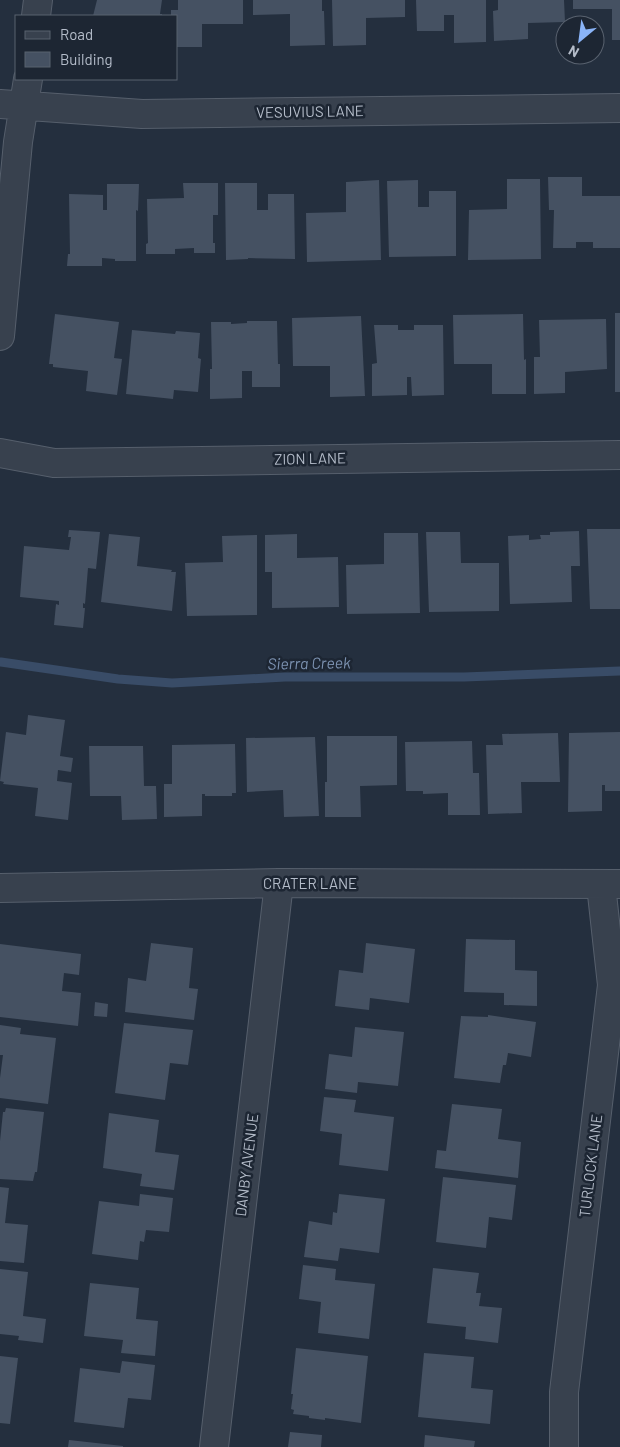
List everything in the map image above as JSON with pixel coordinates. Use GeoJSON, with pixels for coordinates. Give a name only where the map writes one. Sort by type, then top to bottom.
{"type":"FeatureCollection","features":[{"type":"Feature","properties":{"kind":"street"},"geometry":{"type":"LineString","coordinates":[[36,15],[38,0]]}},
{"type":"Feature","properties":{"kind":"street"},"geometry":{"type":"LineString","coordinates":[[0,336],[18,142],[12,105],[27,80]]}},
{"type":"Feature","properties":{"kind":"street","name":"VESUVIUS LANE"},"geometry":{"type":"LineString","coordinates":[[12,105],[142,114],[620,108]]}},
{"type":"Feature","properties":{"kind":"street","name":"ZION LANE"},"geometry":{"type":"LineString","coordinates":[[0,453],[54,463],[620,455]]}},
{"type":"Feature","properties":{"kind":"street","name":"CRATER LANE"},"geometry":{"type":"LineString","coordinates":[[0,888],[279,884],[611,884]]}},
{"type":"Feature","properties":{"kind":"street","name":"DANBY AVENUE"},"geometry":{"type":"LineString","coordinates":[[214,1447],[279,884]]}},
{"type":"Feature","properties":{"kind":"street","name":"TURLOCK LANE"},"geometry":{"type":"LineString","coordinates":[[564,1447],[564,1392],[612,1050],[611,884]]}},
{"type":"Feature","properties":{"kind":"building"},"geometry":{"type":"Polygon","coordinates":[[[97,0],[162,0],[160,14],[162,15],[93,15],[97,0]]]}},
{"type":"Feature","properties":{"kind":"building"},"geometry":{"type":"Polygon","coordinates":[[[178,0],[243,0],[243,24],[202,24],[202,47],[178,47],[178,15],[171,15],[171,10],[178,10],[178,0]]]}},
{"type":"Feature","properties":{"kind":"building"},"geometry":{"type":"Polygon","coordinates":[[[253,0],[322,0],[325,45],[290,46],[290,14],[253,15],[253,0]]]}},
{"type":"Feature","properties":{"kind":"building"},"geometry":{"type":"Polygon","coordinates":[[[332,0],[405,0],[405,17],[366,18],[366,45],[333,46],[332,0]]]}},
{"type":"Feature","properties":{"kind":"building"},"geometry":{"type":"Polygon","coordinates":[[[416,0],[486,0],[486,42],[454,43],[454,15],[444,15],[444,31],[417,31],[416,0]]]}},
{"type":"Feature","properties":{"kind":"building"},"geometry":{"type":"Polygon","coordinates":[[[498,0],[564,0],[565,15],[555,15],[555,22],[528,23],[528,39],[494,41],[493,11],[498,10],[498,0]]]}},
{"type":"Feature","properties":{"kind":"building"},"geometry":{"type":"Polygon","coordinates":[[[573,0],[620,0],[620,40],[612,40],[612,9],[573,9],[573,0]]]}},
{"type":"Feature","properties":{"kind":"building"},"geometry":{"type":"Polygon","coordinates":[[[548,177],[582,177],[582,196],[620,196],[620,248],[593,248],[593,242],[576,242],[576,248],[553,248],[554,210],[549,210],[548,177]]]}},
{"type":"Feature","properties":{"kind":"building"},"geometry":{"type":"Polygon","coordinates":[[[507,179],[540,179],[541,259],[468,260],[469,210],[507,209],[507,179]]]}},
{"type":"Feature","properties":{"kind":"building"},"geometry":{"type":"Polygon","coordinates":[[[379,180],[381,260],[307,262],[306,213],[346,212],[346,182],[379,180]]]}},
{"type":"Feature","properties":{"kind":"building"},"geometry":{"type":"Polygon","coordinates":[[[418,180],[418,207],[429,207],[429,191],[456,191],[456,256],[389,257],[387,181],[418,180]]]}},
{"type":"Feature","properties":{"kind":"building"},"geometry":{"type":"Polygon","coordinates":[[[183,183],[218,183],[218,215],[213,215],[215,253],[194,253],[194,248],[175,249],[175,254],[146,254],[146,244],[148,243],[147,199],[184,198],[183,183]]]}},
{"type":"Feature","properties":{"kind":"building"},"geometry":{"type":"Polygon","coordinates":[[[225,183],[257,183],[257,210],[268,210],[268,194],[294,194],[295,259],[248,258],[226,260],[225,183]]]}},
{"type":"Feature","properties":{"kind":"building"},"geometry":{"type":"Polygon","coordinates":[[[107,184],[139,184],[138,211],[136,210],[136,261],[115,261],[115,259],[102,258],[102,266],[67,266],[68,254],[70,254],[69,194],[103,195],[103,210],[107,210],[107,184]]]}},
{"type":"Feature","properties":{"kind":"building"},"geometry":{"type":"Polygon","coordinates":[[[615,313],[620,313],[620,392],[615,392],[615,313]]]}},
{"type":"Feature","properties":{"kind":"building"},"geometry":{"type":"Polygon","coordinates":[[[55,314],[119,322],[114,358],[122,359],[117,395],[86,391],[88,371],[53,367],[53,364],[49,364],[55,314]]]}},
{"type":"Feature","properties":{"kind":"building"},"geometry":{"type":"Polygon","coordinates":[[[523,314],[526,394],[492,394],[492,364],[454,364],[453,315],[523,314]]]}},
{"type":"Feature","properties":{"kind":"building"},"geometry":{"type":"Polygon","coordinates":[[[361,316],[365,396],[330,397],[330,366],[293,366],[292,318],[361,316]]]}},
{"type":"Feature","properties":{"kind":"building"},"geometry":{"type":"Polygon","coordinates":[[[606,319],[607,369],[565,372],[565,393],[534,394],[534,357],[540,357],[539,320],[606,319]]]}},
{"type":"Feature","properties":{"kind":"building"},"geometry":{"type":"Polygon","coordinates":[[[247,321],[277,321],[280,387],[252,387],[252,371],[242,371],[242,398],[210,399],[210,369],[212,369],[211,322],[231,322],[231,324],[247,323],[247,321]]]}},
{"type":"Feature","properties":{"kind":"building"},"geometry":{"type":"Polygon","coordinates":[[[374,325],[398,325],[398,330],[414,330],[414,325],[443,325],[444,395],[412,396],[411,377],[407,377],[407,395],[372,396],[372,364],[377,363],[374,325]]]}},
{"type":"Feature","properties":{"kind":"building"},"geometry":{"type":"Polygon","coordinates":[[[132,330],[175,334],[176,331],[200,333],[198,358],[201,359],[198,392],[174,390],[173,399],[126,394],[132,330]]]}},
{"type":"Feature","properties":{"kind":"building"},"geometry":{"type":"Polygon","coordinates":[[[587,529],[620,529],[620,609],[590,609],[587,529]]]}},
{"type":"Feature","properties":{"kind":"building"},"geometry":{"type":"Polygon","coordinates":[[[69,530],[100,532],[96,569],[88,568],[85,604],[83,603],[83,608],[85,608],[83,628],[54,625],[56,604],[59,605],[59,601],[20,597],[24,546],[69,550],[71,537],[68,537],[69,530]]]}},
{"type":"Feature","properties":{"kind":"building"},"geometry":{"type":"Polygon","coordinates":[[[579,531],[580,566],[571,566],[572,602],[510,604],[508,536],[529,535],[529,540],[541,539],[540,535],[550,535],[550,532],[579,531]]]}},
{"type":"Feature","properties":{"kind":"building"},"geometry":{"type":"Polygon","coordinates":[[[426,532],[460,532],[461,563],[499,563],[499,611],[429,612],[426,532]]]}},
{"type":"Feature","properties":{"kind":"building"},"geometry":{"type":"Polygon","coordinates":[[[384,533],[418,533],[420,613],[347,614],[346,565],[384,564],[384,533]]]}},
{"type":"Feature","properties":{"kind":"building"},"geometry":{"type":"Polygon","coordinates":[[[109,534],[140,537],[137,566],[176,572],[172,611],[101,602],[109,534]]]}},
{"type":"Feature","properties":{"kind":"building"},"geometry":{"type":"Polygon","coordinates":[[[297,534],[297,558],[338,557],[339,607],[272,608],[272,572],[265,572],[265,535],[297,534]]]}},
{"type":"Feature","properties":{"kind":"building"},"geometry":{"type":"Polygon","coordinates":[[[257,535],[257,615],[187,616],[185,563],[223,562],[222,536],[257,535]]]}},
{"type":"Feature","properties":{"kind":"building"},"geometry":{"type":"Polygon","coordinates":[[[28,715],[65,720],[60,756],[73,758],[71,772],[58,770],[57,781],[72,783],[68,820],[35,816],[38,788],[3,784],[4,782],[0,781],[6,732],[26,735],[28,715]]]}},
{"type":"Feature","properties":{"kind":"building"},"geometry":{"type":"Polygon","coordinates":[[[620,732],[620,791],[605,791],[605,785],[602,785],[602,811],[568,812],[569,733],[620,732]]]}},
{"type":"Feature","properties":{"kind":"building"},"geometry":{"type":"Polygon","coordinates":[[[558,733],[560,782],[521,782],[522,813],[488,814],[486,745],[503,745],[502,734],[558,733]]]}},
{"type":"Feature","properties":{"kind":"building"},"geometry":{"type":"Polygon","coordinates":[[[327,736],[397,736],[397,785],[360,786],[361,817],[325,817],[327,736]]]}},
{"type":"Feature","properties":{"kind":"building"},"geometry":{"type":"Polygon","coordinates":[[[315,737],[319,816],[284,817],[283,790],[247,792],[246,738],[315,737]]]}},
{"type":"Feature","properties":{"kind":"building"},"geometry":{"type":"Polygon","coordinates":[[[472,741],[473,773],[479,773],[480,815],[448,815],[448,793],[423,794],[423,791],[406,791],[405,742],[472,741]]]}},
{"type":"Feature","properties":{"kind":"building"},"geometry":{"type":"Polygon","coordinates":[[[235,744],[236,793],[232,793],[232,796],[205,796],[205,794],[202,794],[202,816],[164,817],[164,784],[172,784],[172,745],[235,744]]]}},
{"type":"Feature","properties":{"kind":"building"},"geometry":{"type":"Polygon","coordinates":[[[89,746],[143,746],[144,786],[156,786],[157,819],[122,820],[121,796],[90,796],[89,746]]]}},
{"type":"Feature","properties":{"kind":"building"},"geometry":{"type":"Polygon","coordinates":[[[466,939],[515,940],[515,970],[537,971],[537,1006],[504,1005],[504,993],[464,992],[466,939]]]}},
{"type":"Feature","properties":{"kind":"building"},"geometry":{"type":"Polygon","coordinates":[[[151,943],[193,948],[189,988],[198,989],[194,1020],[125,1012],[128,978],[146,981],[151,943]]]}},
{"type":"Feature","properties":{"kind":"building"},"geometry":{"type":"Polygon","coordinates":[[[366,943],[415,949],[409,1003],[370,998],[369,1010],[335,1006],[339,970],[363,973],[366,943]]]}},
{"type":"Feature","properties":{"kind":"building"},"geometry":{"type":"Polygon","coordinates":[[[0,944],[81,954],[79,975],[64,973],[62,991],[81,993],[78,1026],[0,1017],[0,944]]]}},
{"type":"Feature","properties":{"kind":"building"},"geometry":{"type":"Polygon","coordinates":[[[95,1002],[108,1004],[107,1017],[94,1016],[95,1002]]]}},
{"type":"Feature","properties":{"kind":"building"},"geometry":{"type":"Polygon","coordinates":[[[488,1015],[536,1022],[531,1057],[508,1053],[506,1065],[503,1065],[500,1083],[454,1078],[461,1016],[488,1017],[488,1015]]]}},
{"type":"Feature","properties":{"kind":"building"},"geometry":{"type":"Polygon","coordinates":[[[124,1023],[193,1030],[188,1065],[170,1063],[165,1100],[115,1093],[124,1023]]]}},
{"type":"Feature","properties":{"kind":"building"},"geometry":{"type":"Polygon","coordinates":[[[0,1025],[21,1028],[20,1034],[56,1038],[48,1104],[0,1098],[3,1055],[0,1055],[0,1025]]]}},
{"type":"Feature","properties":{"kind":"building"},"geometry":{"type":"Polygon","coordinates":[[[355,1027],[404,1032],[398,1086],[358,1082],[357,1093],[325,1089],[329,1054],[352,1057],[355,1027]]]}},
{"type":"Feature","properties":{"kind":"building"},"geometry":{"type":"Polygon","coordinates":[[[324,1097],[356,1100],[354,1112],[394,1117],[388,1171],[339,1165],[342,1134],[320,1131],[324,1097]]]}},
{"type":"Feature","properties":{"kind":"building"},"geometry":{"type":"Polygon","coordinates":[[[452,1104],[502,1109],[498,1139],[521,1142],[518,1178],[435,1168],[437,1150],[446,1151],[452,1104]]]}},
{"type":"Feature","properties":{"kind":"building"},"geometry":{"type":"Polygon","coordinates":[[[6,1108],[44,1112],[37,1172],[35,1172],[33,1181],[0,1179],[0,1141],[3,1112],[5,1112],[6,1108]]]}},
{"type":"Feature","properties":{"kind":"building"},"geometry":{"type":"Polygon","coordinates":[[[109,1113],[159,1120],[155,1152],[179,1155],[174,1190],[140,1186],[142,1174],[103,1168],[109,1113]]]}},
{"type":"Feature","properties":{"kind":"building"},"geometry":{"type":"Polygon","coordinates":[[[443,1177],[516,1185],[512,1220],[489,1217],[486,1248],[436,1242],[443,1177]]]}},
{"type":"Feature","properties":{"kind":"building"},"geometry":{"type":"Polygon","coordinates":[[[0,1187],[9,1188],[5,1223],[28,1225],[24,1263],[0,1261],[0,1187]]]}},
{"type":"Feature","properties":{"kind":"building"},"geometry":{"type":"Polygon","coordinates":[[[140,1194],[173,1198],[169,1232],[146,1230],[144,1242],[140,1241],[138,1260],[92,1254],[99,1201],[139,1206],[140,1194]]]}},
{"type":"Feature","properties":{"kind":"building"},"geometry":{"type":"Polygon","coordinates":[[[339,1194],[385,1199],[379,1253],[340,1248],[338,1261],[304,1257],[309,1221],[332,1225],[333,1212],[337,1213],[339,1194]]]}},
{"type":"Feature","properties":{"kind":"building"},"geometry":{"type":"Polygon","coordinates":[[[303,1265],[336,1269],[335,1280],[375,1284],[369,1339],[318,1333],[321,1302],[299,1299],[303,1265]]]}},
{"type":"Feature","properties":{"kind":"building"},"geometry":{"type":"Polygon","coordinates":[[[433,1268],[479,1273],[476,1293],[481,1293],[479,1306],[502,1308],[498,1343],[465,1339],[466,1327],[427,1323],[433,1268]]]}},
{"type":"Feature","properties":{"kind":"building"},"geometry":{"type":"Polygon","coordinates":[[[0,1269],[28,1272],[23,1316],[46,1319],[43,1343],[18,1340],[19,1336],[0,1334],[0,1269]]]}},
{"type":"Feature","properties":{"kind":"building"},"geometry":{"type":"Polygon","coordinates":[[[90,1283],[139,1288],[136,1319],[158,1321],[155,1356],[121,1353],[123,1340],[84,1336],[90,1283]]]}},
{"type":"Feature","properties":{"kind":"building"},"geometry":{"type":"Polygon","coordinates":[[[296,1348],[368,1356],[361,1423],[325,1418],[325,1420],[309,1418],[309,1416],[293,1414],[294,1410],[291,1409],[293,1394],[291,1394],[296,1348]]]}},
{"type":"Feature","properties":{"kind":"building"},"geometry":{"type":"Polygon","coordinates":[[[424,1353],[474,1357],[471,1388],[493,1390],[490,1424],[418,1417],[424,1353]]]}},
{"type":"Feature","properties":{"kind":"building"},"geometry":{"type":"Polygon","coordinates":[[[0,1356],[18,1358],[10,1424],[0,1423],[0,1356]]]}},
{"type":"Feature","properties":{"kind":"building"},"geometry":{"type":"Polygon","coordinates":[[[122,1361],[155,1365],[151,1400],[128,1398],[124,1428],[74,1422],[80,1368],[120,1373],[122,1361]]]}},
{"type":"Feature","properties":{"kind":"building"},"geometry":{"type":"Polygon","coordinates":[[[290,1432],[322,1435],[321,1447],[288,1447],[290,1432]]]}},
{"type":"Feature","properties":{"kind":"building"},"geometry":{"type":"Polygon","coordinates":[[[425,1435],[475,1441],[474,1447],[424,1447],[425,1435]]]}},
{"type":"Feature","properties":{"kind":"building"},"geometry":{"type":"Polygon","coordinates":[[[69,1440],[123,1446],[123,1447],[68,1447],[69,1440]]]}},
{"type":"Feature","properties":{"kind":"waterway","name":"Sierra Creek"},"geometry":{"type":"LineString","coordinates":[[1,662],[118,679],[172,683],[285,677],[464,677],[620,671]]}}]}
